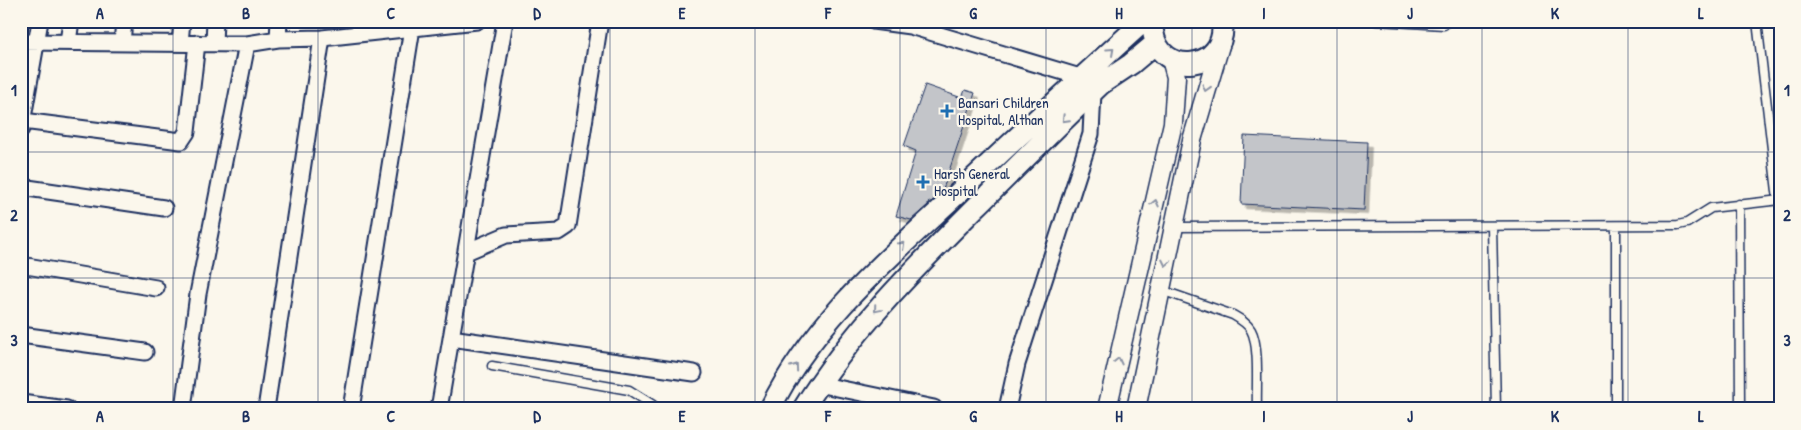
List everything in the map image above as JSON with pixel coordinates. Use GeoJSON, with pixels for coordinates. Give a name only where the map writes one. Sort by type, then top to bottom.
{"type":"FeatureCollection","features":[{"type":"Feature","properties":{"kind":"main road"},"geometry":{"type":"LineString","coordinates":[[803,409],[818,384],[880,304],[1092,84],[1144,21]]}},
{"type":"Feature","properties":{"kind":"main road"},"geometry":{"type":"LineString","coordinates":[[1154,21],[1153,33],[1156,43],[1162,52],[1171,59],[1182,63],[1194,63],[1205,59],[1214,52],[1223,28]]}},
{"type":"Feature","properties":{"kind":"main road"},"geometry":{"type":"LineString","coordinates":[[770,409],[788,376],[814,340],[858,286],[1092,84],[1131,64],[1156,43]]}},
{"type":"Feature","properties":{"kind":"street"},"geometry":{"type":"LineString","coordinates":[[40,21],[38,42],[23,117],[181,141],[187,132],[197,43]]}},
{"type":"Feature","properties":{"kind":"street"},"geometry":{"type":"LineString","coordinates":[[68,42],[70,21]]}},
{"type":"Feature","properties":{"kind":"street"},"geometry":{"type":"LineString","coordinates":[[122,43],[124,21]]}},
{"type":"Feature","properties":{"kind":"street"},"geometry":{"type":"LineString","coordinates":[[180,43],[182,21]]}},
{"type":"Feature","properties":{"kind":"street"},"geometry":{"type":"LineString","coordinates":[[214,43],[215,21]]}},
{"type":"Feature","properties":{"kind":"street"},"geometry":{"type":"LineString","coordinates":[[278,39],[279,21]]}},
{"type":"Feature","properties":{"kind":"street"},"geometry":{"type":"LineString","coordinates":[[21,42],[247,44],[278,39],[322,38],[364,28],[412,28],[439,23],[476,21]]}},
{"type":"Feature","properties":{"kind":"street"},"geometry":{"type":"LineString","coordinates":[[439,409],[505,21]]}},
{"type":"Feature","properties":{"kind":"street"},"geometry":{"type":"LineString","coordinates":[[466,252],[506,235],[559,232],[568,226],[600,21]]}},
{"type":"Feature","properties":{"kind":"street"},"geometry":{"type":"LineString","coordinates":[[873,21],[911,24],[1092,84],[1091,134],[1017,364],[1007,409]]}},
{"type":"Feature","properties":{"kind":"street"},"geometry":{"type":"LineString","coordinates":[[351,409],[412,28]]}},
{"type":"Feature","properties":{"kind":"street"},"geometry":{"type":"LineString","coordinates":[[1136,409],[1192,140],[1223,28]]}},
{"type":"Feature","properties":{"kind":"street"},"geometry":{"type":"LineString","coordinates":[[266,409],[322,38]]}},
{"type":"Feature","properties":{"kind":"street"},"geometry":{"type":"LineString","coordinates":[[183,409],[198,294],[247,44]]}},
{"type":"Feature","properties":{"kind":"street"},"geometry":{"type":"LineString","coordinates":[[1107,409],[1173,123],[1176,84],[1171,59]]}},
{"type":"Feature","properties":{"kind":"street"},"geometry":{"type":"LineString","coordinates":[[21,187],[164,208]]}},
{"type":"Feature","properties":{"kind":"street"},"geometry":{"type":"LineString","coordinates":[[21,265],[156,288]]}},
{"type":"Feature","properties":{"kind":"street"},"geometry":{"type":"LineString","coordinates":[[21,335],[144,352]]}},
{"type":"Feature","properties":{"kind":"street"},"geometry":{"type":"LineString","coordinates":[[451,338],[694,373]]}},
{"type":"Feature","properties":{"kind":"street"},"geometry":{"type":"LineString","coordinates":[[818,384],[934,408]]}},
{"type":"Feature","properties":{"kind":"street"},"geometry":{"type":"LineString","coordinates":[[25,405],[67,409]]}},
{"type":"Feature","properties":{"kind":"lane"},"geometry":{"type":"LineString","coordinates":[[1376,21],[1444,25]]}},
{"type":"Feature","properties":{"kind":"lane"},"geometry":{"type":"LineString","coordinates":[[1174,227],[1678,225],[1686,223],[1711,208],[1779,200],[1757,21]]}},
{"type":"Feature","properties":{"kind":"lane"},"geometry":{"type":"LineString","coordinates":[[1739,204],[1740,409]]}},
{"type":"Feature","properties":{"kind":"lane"},"geometry":{"type":"LineString","coordinates":[[1492,226],[1496,409]]}},
{"type":"Feature","properties":{"kind":"lane"},"geometry":{"type":"LineString","coordinates":[[1616,226],[1616,409]]}},
{"type":"Feature","properties":{"kind":"lane"},"geometry":{"type":"LineString","coordinates":[[1161,290],[1233,315],[1243,321],[1251,330],[1255,344],[1257,409]]}},
{"type":"Feature","properties":{"kind":"lane"},"geometry":{"type":"LineString","coordinates":[[492,366],[629,390],[653,405],[654,409]]}},
{"type":"Feature","properties":{"kind":"building"},"geometry":{"type":"Polygon","coordinates":[[[925,85],[962,98],[965,90],[975,93],[942,192],[931,202],[929,201],[928,205],[911,220],[896,216],[916,151],[904,146],[925,85]]]}},
{"type":"Feature","properties":{"kind":"building"},"geometry":{"type":"Polygon","coordinates":[[[1244,136],[1367,142],[1364,210],[1241,204],[1244,136]]]}},
{"type":"Feature","properties":{"kind":"place","name":"Bansari Children Hospital, Althan"},"geometry":{"type":"Point","coordinates":[947,111]}},
{"type":"Feature","properties":{"kind":"place","name":"Harsh General Hospital"},"geometry":{"type":"Point","coordinates":[923,182]}}]}
